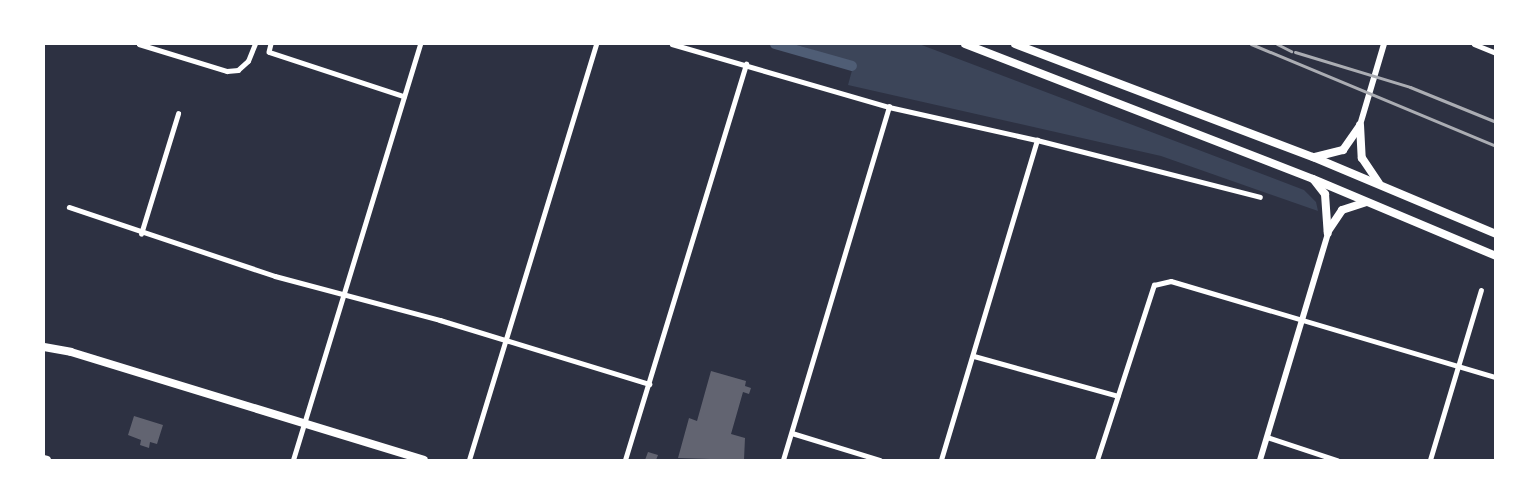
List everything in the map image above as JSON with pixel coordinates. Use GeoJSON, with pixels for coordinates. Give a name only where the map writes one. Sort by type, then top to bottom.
{"type":"FeatureCollection","features":[{"type":"Feature","properties":{"kind":"main road"},"geometry":{"type":"LineString","coordinates":[[965,44],[1313,179],[1496,256]]}},
{"type":"Feature","properties":{"kind":"main road"},"geometry":{"type":"LineString","coordinates":[[1015,44],[1313,157],[1496,234]]}},
{"type":"Feature","properties":{"kind":"main road"},"geometry":{"type":"LineString","coordinates":[[1313,157],[1343,150],[1360,125]]}},
{"type":"Feature","properties":{"kind":"main road"},"geometry":{"type":"LineString","coordinates":[[1360,125],[1362,158],[1380,185]]}},
{"type":"Feature","properties":{"kind":"main road"},"geometry":{"type":"LineString","coordinates":[[1313,179],[1325,194],[1328,232]]}},
{"type":"Feature","properties":{"kind":"main road"},"geometry":{"type":"LineString","coordinates":[[1328,232],[1342,210],[1368,202]]}},
{"type":"Feature","properties":{"kind":"main road"},"geometry":{"type":"LineString","coordinates":[[44,347],[71,352],[424,460]]}},
{"type":"Feature","properties":{"kind":"street"},"geometry":{"type":"LineString","coordinates":[[139,44],[227,71],[238,70],[248,61],[255,44]]}},
{"type":"Feature","properties":{"kind":"street"},"geometry":{"type":"LineString","coordinates":[[271,44],[269,52],[404,96]]}},
{"type":"Feature","properties":{"kind":"street"},"geometry":{"type":"LineString","coordinates":[[293,460],[420,44]]}},
{"type":"Feature","properties":{"kind":"street"},"geometry":{"type":"LineString","coordinates":[[469,460],[596,44]]}},
{"type":"Feature","properties":{"kind":"street"},"geometry":{"type":"LineString","coordinates":[[672,44],[889,107],[1037,140],[1260,197]]}},
{"type":"Feature","properties":{"kind":"street"},"geometry":{"type":"LineString","coordinates":[[1360,125],[1384,44]]}},
{"type":"Feature","properties":{"kind":"street"},"geometry":{"type":"LineString","coordinates":[[1474,44],[1496,53]]}},
{"type":"Feature","properties":{"kind":"street"},"geometry":{"type":"LineString","coordinates":[[626,460],[746,64]]}},
{"type":"Feature","properties":{"kind":"street"},"geometry":{"type":"LineString","coordinates":[[783,460],[889,107]]}},
{"type":"Feature","properties":{"kind":"street"},"geometry":{"type":"LineString","coordinates":[[141,234],[178,114]]}},
{"type":"Feature","properties":{"kind":"street"},"geometry":{"type":"LineString","coordinates":[[941,460],[975,356],[1037,140]]}},
{"type":"Feature","properties":{"kind":"street"},"geometry":{"type":"LineString","coordinates":[[69,207],[141,234],[343,296],[506,340],[649,384]]}},
{"type":"Feature","properties":{"kind":"street"},"geometry":{"type":"LineString","coordinates":[[1260,460],[1328,232]]}},
{"type":"Feature","properties":{"kind":"street"},"geometry":{"type":"LineString","coordinates":[[1097,460],[1154,285],[1171,281],[1496,377]]}},
{"type":"Feature","properties":{"kind":"street"},"geometry":{"type":"LineString","coordinates":[[1430,460],[1481,290]]}},
{"type":"Feature","properties":{"kind":"street"},"geometry":{"type":"LineString","coordinates":[[975,356],[1118,396]]}},
{"type":"Feature","properties":{"kind":"street"},"geometry":{"type":"LineString","coordinates":[[792,433],[880,460]]}},
{"type":"Feature","properties":{"kind":"street"},"geometry":{"type":"LineString","coordinates":[[1267,437],[1337,460]]}},
{"type":"Feature","properties":{"kind":"shaded area"},"geometry":{"type":"Polygon","coordinates":[[[794,44],[919,44],[1304,190],[1316,202],[1318,211],[1161,156],[848,85],[854,63],[794,44]]]}},
{"type":"Feature","properties":{"kind":"building"},"geometry":{"type":"Polygon","coordinates":[[[711,371],[746,381],[745,386],[751,388],[749,394],[743,392],[731,434],[745,438],[744,460],[678,458],[689,418],[697,421],[711,371]]]}},
{"type":"Feature","properties":{"kind":"building"},"geometry":{"type":"Polygon","coordinates":[[[134,416],[163,425],[157,444],[150,442],[149,448],[140,445],[141,440],[128,435],[134,416]]]}},
{"type":"Feature","properties":{"kind":"building"},"geometry":{"type":"Polygon","coordinates":[[[648,452],[658,455],[656,460],[645,460],[648,452]]]}},
{"type":"Feature","properties":{"kind":"waterway"},"geometry":{"type":"LineString","coordinates":[[775,44],[852,66]]}},
{"type":"Feature","properties":{"kind":"railway"},"geometry":{"type":"LineString","coordinates":[[1251,44],[1496,146]]}},
{"type":"Feature","properties":{"kind":"railway"},"geometry":{"type":"LineString","coordinates":[[1277,44],[1291,51]]}},
{"type":"Feature","properties":{"kind":"railway"},"geometry":{"type":"LineString","coordinates":[[1295,52],[1410,87],[1496,122]]}}]}
